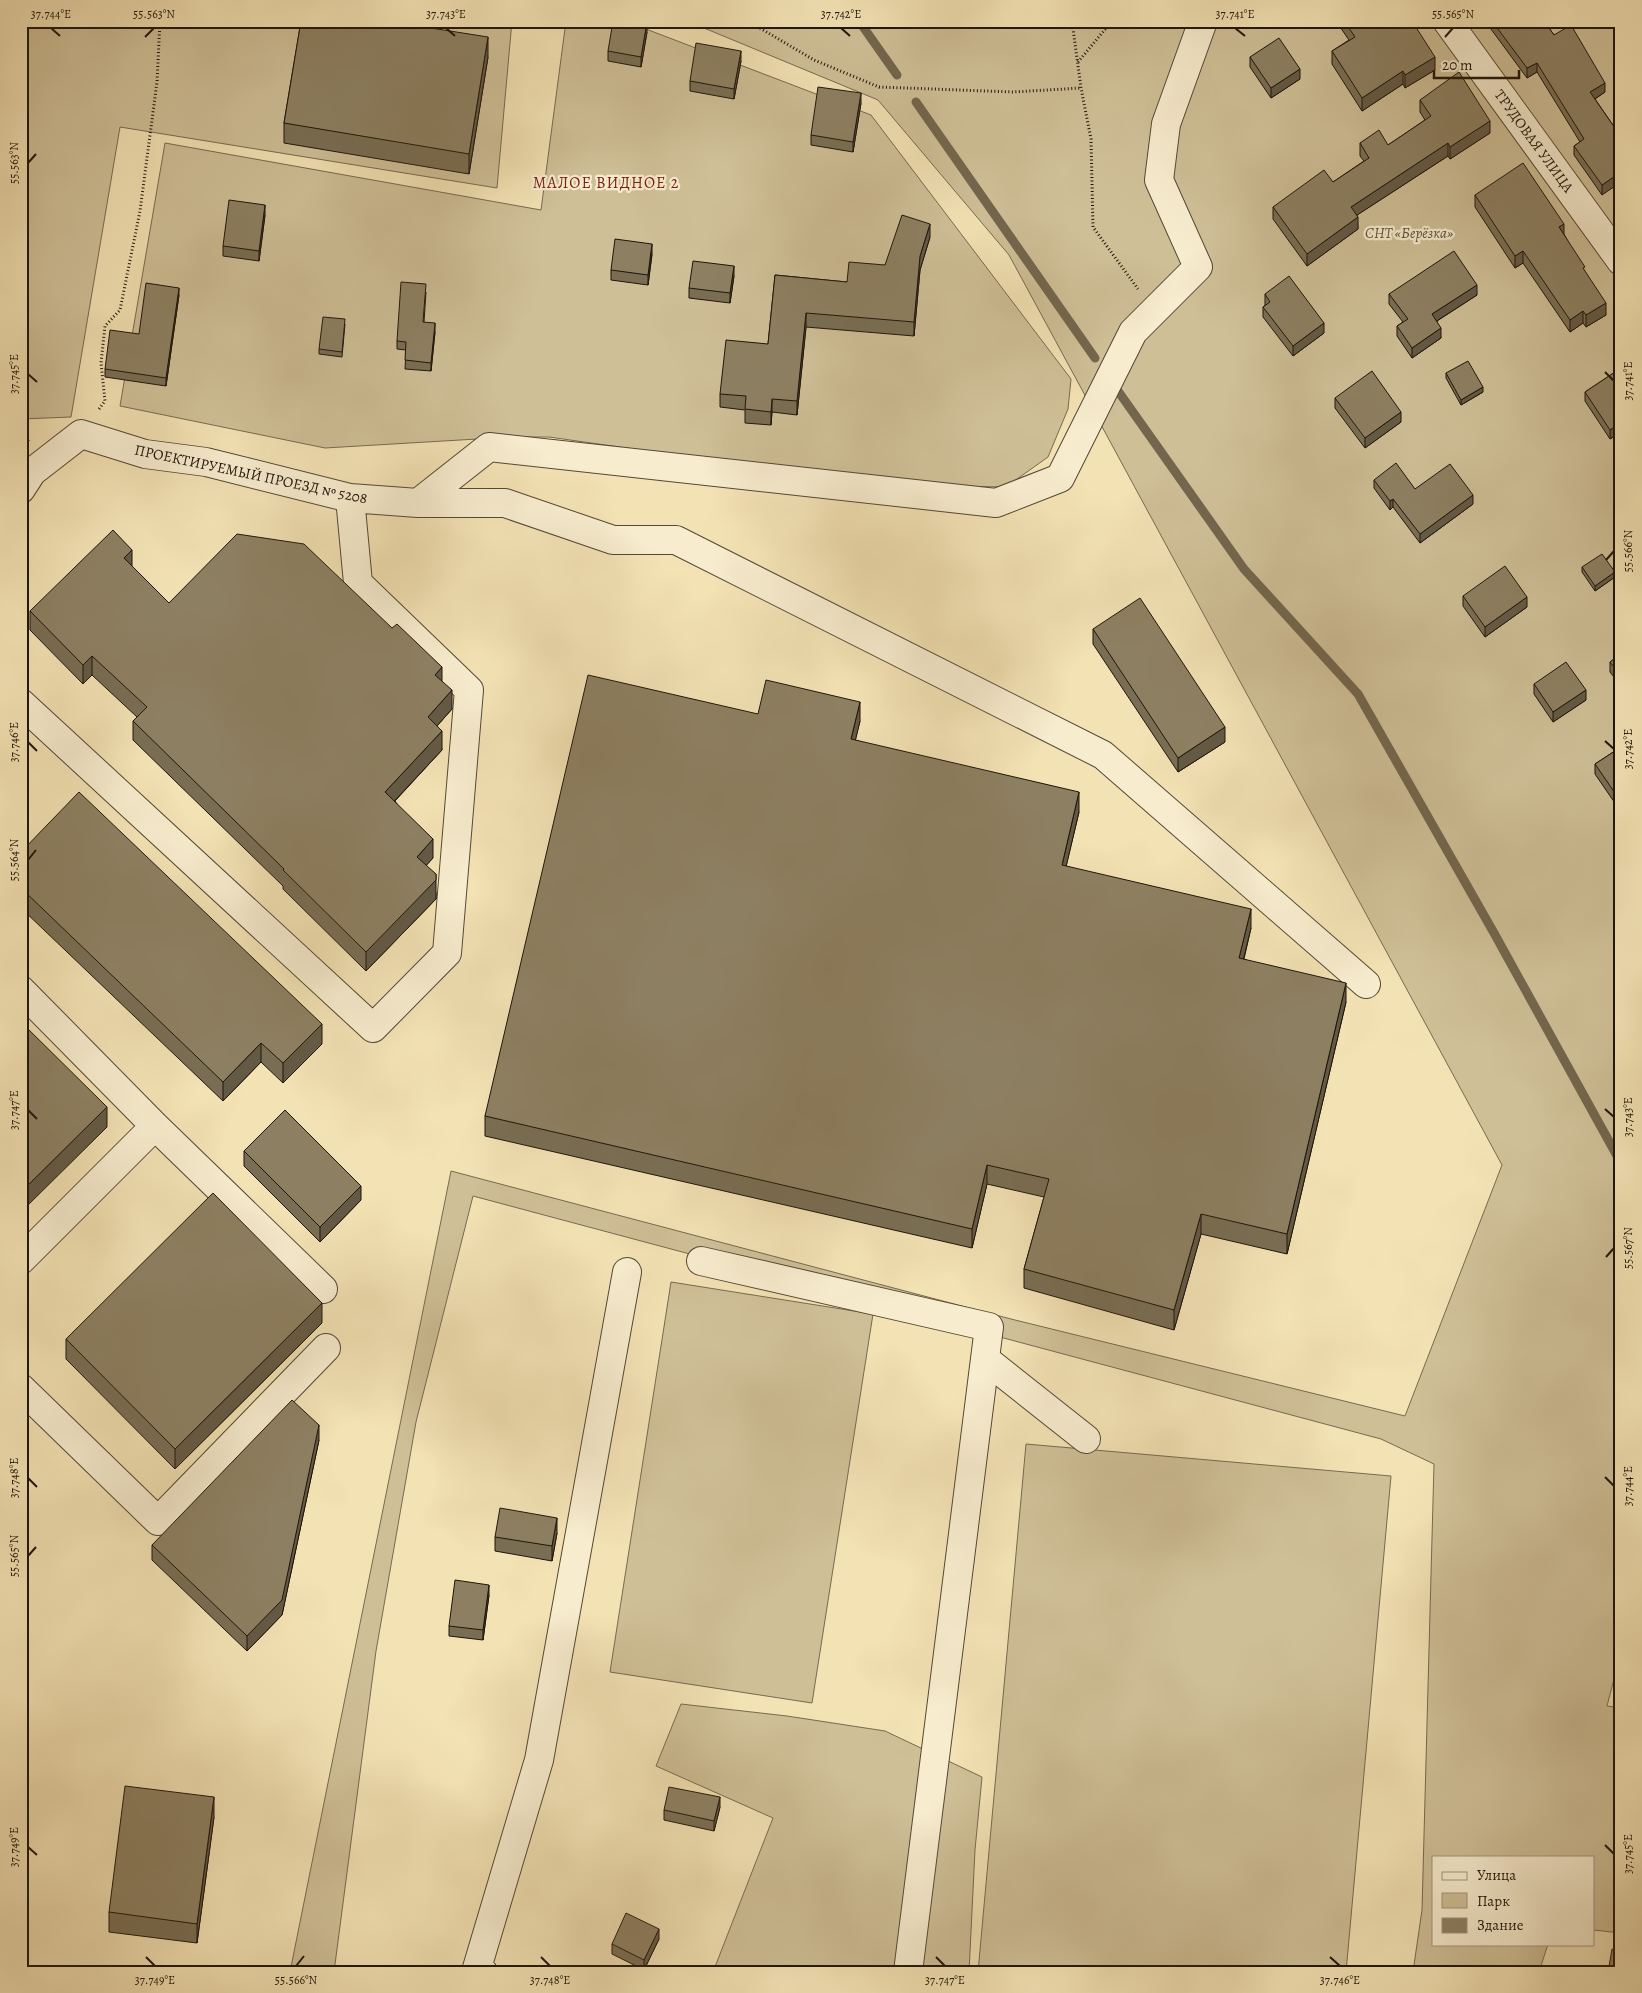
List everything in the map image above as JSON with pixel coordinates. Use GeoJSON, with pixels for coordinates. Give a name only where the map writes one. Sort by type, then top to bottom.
{"type":"FeatureCollection","features":[{"type":"Feature","properties":{"kind":"street"},"geometry":{"type":"LineString","coordinates":[[418,503],[489,447],[996,503],[1060,478],[1133,332],[1198,267],[1158,180],[1166,124],[1203,21]]}},
{"type":"Feature","properties":{"kind":"street","name":"ТРУДОВАЯ УЛИЦА"},"geometry":{"type":"LineString","coordinates":[[1447,21],[1621,262]]}},
{"type":"Feature","properties":{"kind":"street"},"geometry":{"type":"LineString","coordinates":[[21,489],[32,472],[81,434]]}},
{"type":"Feature","properties":{"kind":"street","name":"ПРОЕКТИРУЕМЫЙ ПРОЕЗД № 5208"},"geometry":{"type":"LineString","coordinates":[[81,434],[145,454],[206,462],[350,498],[418,503],[505,503],[612,540],[676,540],[1104,755],[1366,984]]}},
{"type":"Feature","properties":{"kind":"street"},"geometry":{"type":"LineString","coordinates":[[21,703],[373,1028],[447,953],[469,690],[358,583],[350,498]]}},
{"type":"Feature","properties":{"kind":"street"},"geometry":{"type":"LineString","coordinates":[[21,990],[155,1126],[323,1289]]}},
{"type":"Feature","properties":{"kind":"street"},"geometry":{"type":"LineString","coordinates":[[21,1260],[155,1126]]}},
{"type":"Feature","properties":{"kind":"street"},"geometry":{"type":"LineString","coordinates":[[701,1262],[989,1327],[908,1972]]}},
{"type":"Feature","properties":{"kind":"street"},"geometry":{"type":"LineString","coordinates":[[483,1972],[477,1968],[539,1760],[627,1272]]}},
{"type":"Feature","properties":{"kind":"street"},"geometry":{"type":"LineString","coordinates":[[21,1388],[158,1521],[326,1348]]}},
{"type":"Feature","properties":{"kind":"street"},"geometry":{"type":"LineString","coordinates":[[985,1359],[1086,1439]]}},
{"type":"Feature","properties":{"kind":"path"},"geometry":{"type":"LineString","coordinates":[[81,434],[105,400],[101,363],[105,326],[120,310],[140,210],[157,82],[160,21]]}},
{"type":"Feature","properties":{"kind":"path"},"geometry":{"type":"LineString","coordinates":[[748,21],[814,60],[879,87],[1012,92],[1081,88]]}},
{"type":"Feature","properties":{"kind":"path"},"geometry":{"type":"LineString","coordinates":[[1072,21],[1081,88],[1091,139],[1093,227],[1142,295],[1133,332]]}},
{"type":"Feature","properties":{"kind":"path"},"geometry":{"type":"LineString","coordinates":[[1078,62],[1112,21]]}},
{"type":"Feature","properties":{"kind":"green space"},"geometry":{"type":"Polygon","coordinates":[[[21,21],[512,21],[497,188],[120,127],[71,417],[21,419],[21,21]]]}},
{"type":"Feature","properties":{"kind":"green space"},"geometry":{"type":"Polygon","coordinates":[[[566,21],[625,21],[871,115],[1071,379],[1068,409],[1048,457],[1006,487],[888,485],[549,437],[511,437],[325,448],[120,406],[165,143],[541,210],[566,21]]]}},
{"type":"Feature","properties":{"kind":"green space","name":"СНТ «Берёзка»"},"geometry":{"type":"Polygon","coordinates":[[[687,21],[1621,21],[1621,1652],[1607,1706],[1621,1708],[1621,1933],[1594,1930],[1594,1856],[1432,1856],[1432,1946],[1547,1946],[1539,1972],[1413,1972],[1422,1910],[1434,1464],[1381,1439],[473,1196],[416,1422],[376,1651],[334,1972],[290,1972],[451,1171],[1011,1319],[1405,1416],[1502,1165],[1009,255],[878,100],[687,21]]]}},
{"type":"Feature","properties":{"kind":"green space"},"geometry":{"type":"Polygon","coordinates":[[[671,1282],[873,1314],[812,1703],[610,1672],[671,1282]]]}},
{"type":"Feature","properties":{"kind":"green space"},"geometry":{"type":"Polygon","coordinates":[[[1026,1444],[1391,1476],[1346,1972],[978,1972],[1026,1444]]]}},
{"type":"Feature","properties":{"kind":"green space"},"geometry":{"type":"Polygon","coordinates":[[[681,1704],[787,1716],[885,1731],[982,1777],[975,1850],[969,1972],[713,1972],[773,1818],[656,1766],[681,1704]]]}},
{"type":"Feature","properties":{"kind":"building"},"geometry":{"type":"Polygon","coordinates":[[[301,21],[413,21],[412,25],[488,37],[469,154],[284,123],[301,21]]]}},
{"type":"Feature","properties":{"kind":"building"},"geometry":{"type":"Polygon","coordinates":[[[613,21],[647,22],[641,57],[608,51],[613,21]]]}},
{"type":"Feature","properties":{"kind":"building"},"geometry":{"type":"Polygon","coordinates":[[[1344,21],[1385,21],[1388,26],[1395,21],[1412,21],[1435,57],[1405,75],[1403,71],[1362,98],[1332,51],[1355,37],[1344,21]]]}},
{"type":"Feature","properties":{"kind":"building"},"geometry":{"type":"Polygon","coordinates":[[[1492,21],[1544,21],[1554,35],[1571,25],[1605,83],[1590,92],[1617,131],[1621,129],[1621,172],[1602,185],[1574,146],[1584,139],[1537,63],[1527,68],[1492,21]]]}},
{"type":"Feature","properties":{"kind":"building"},"geometry":{"type":"Polygon","coordinates":[[[1279,38],[1300,69],[1271,88],[1250,57],[1279,38]]]}},
{"type":"Feature","properties":{"kind":"building"},"geometry":{"type":"Polygon","coordinates":[[[696,43],[741,51],[734,89],[690,81],[696,43]]]}},
{"type":"Feature","properties":{"kind":"building"},"geometry":{"type":"Polygon","coordinates":[[[1459,72],[1490,121],[1450,147],[1448,143],[1351,207],[1358,217],[1307,254],[1273,207],[1324,170],[1333,182],[1369,158],[1360,143],[1379,130],[1388,145],[1431,116],[1420,100],[1459,72]]]}},
{"type":"Feature","properties":{"kind":"building"},"geometry":{"type":"Polygon","coordinates":[[[818,87],[861,93],[853,142],[811,135],[818,87]]]}},
{"type":"Feature","properties":{"kind":"building"},"geometry":{"type":"Polygon","coordinates":[[[1523,163],[1564,224],[1559,227],[1606,303],[1586,315],[1583,311],[1570,320],[1523,251],[1515,256],[1475,195],[1523,163]]]}},
{"type":"Feature","properties":{"kind":"building"},"geometry":{"type":"Polygon","coordinates":[[[229,200],[265,205],[259,251],[223,246],[229,200]]]}},
{"type":"Feature","properties":{"kind":"building"},"geometry":{"type":"Polygon","coordinates":[[[902,215],[930,224],[920,256],[914,322],[806,313],[797,401],[772,399],[771,412],[745,409],[746,396],[720,394],[726,340],[768,344],[775,275],[847,282],[849,262],[885,265],[902,215]]]}},
{"type":"Feature","properties":{"kind":"building"},"geometry":{"type":"Polygon","coordinates":[[[615,239],[652,244],[648,275],[611,270],[615,239]]]}},
{"type":"Feature","properties":{"kind":"building"},"geometry":{"type":"Polygon","coordinates":[[[1454,251],[1477,285],[1432,314],[1441,328],[1412,348],[1397,326],[1408,319],[1389,294],[1454,251]]]}},
{"type":"Feature","properties":{"kind":"building"},"geometry":{"type":"Polygon","coordinates":[[[693,261],[734,266],[730,293],[689,288],[693,261]]]}},
{"type":"Feature","properties":{"kind":"building"},"geometry":{"type":"Polygon","coordinates":[[[1289,276],[1324,323],[1293,346],[1263,307],[1270,302],[1265,294],[1289,276]]]}},
{"type":"Feature","properties":{"kind":"building"},"geometry":{"type":"Polygon","coordinates":[[[401,282],[426,284],[423,322],[435,323],[431,363],[405,360],[406,342],[397,341],[401,282]]]}},
{"type":"Feature","properties":{"kind":"building"},"geometry":{"type":"Polygon","coordinates":[[[146,283],[179,288],[166,378],[105,369],[110,330],[139,334],[146,283]]]}},
{"type":"Feature","properties":{"kind":"building"},"geometry":{"type":"Polygon","coordinates":[[[323,317],[345,319],[342,352],[319,349],[323,317]]]}},
{"type":"Feature","properties":{"kind":"building"},"geometry":{"type":"Polygon","coordinates":[[[1468,361],[1483,387],[1461,400],[1446,373],[1468,361]]]}},
{"type":"Feature","properties":{"kind":"building"},"geometry":{"type":"Polygon","coordinates":[[[1621,368],[1621,426],[1619,424],[1610,430],[1585,392],[1621,368]]]}},
{"type":"Feature","properties":{"kind":"building"},"geometry":{"type":"Polygon","coordinates":[[[1372,371],[1401,412],[1365,438],[1335,398],[1372,371]]]}},
{"type":"Feature","properties":{"kind":"building"},"geometry":{"type":"Polygon","coordinates":[[[1396,463],[1415,489],[1450,464],[1473,495],[1420,534],[1393,499],[1390,501],[1374,480],[1396,463]]]}},
{"type":"Feature","properties":{"kind":"building"},"geometry":{"type":"Polygon","coordinates":[[[113,530],[132,550],[124,558],[169,603],[237,534],[304,544],[392,628],[397,624],[442,667],[435,675],[452,690],[428,717],[442,731],[385,792],[433,839],[417,857],[436,874],[436,880],[366,952],[133,721],[147,707],[92,656],[83,665],[30,611],[113,530]]]}},
{"type":"Feature","properties":{"kind":"building"},"geometry":{"type":"Polygon","coordinates":[[[1602,554],[1615,572],[1595,586],[1582,567],[1602,554]]]}},
{"type":"Feature","properties":{"kind":"building"},"geometry":{"type":"Polygon","coordinates":[[[1505,566],[1527,597],[1485,627],[1463,596],[1505,566]]]}},
{"type":"Feature","properties":{"kind":"building"},"geometry":{"type":"Polygon","coordinates":[[[1140,598],[1225,727],[1178,758],[1093,629],[1140,598]]]}},
{"type":"Feature","properties":{"kind":"building"},"geometry":{"type":"Polygon","coordinates":[[[1621,654],[1621,676],[1610,662],[1621,654]]]}},
{"type":"Feature","properties":{"kind":"building"},"geometry":{"type":"Polygon","coordinates":[[[1566,662],[1586,690],[1553,712],[1534,684],[1566,662]]]}},
{"type":"Feature","properties":{"kind":"building"},"geometry":{"type":"Polygon","coordinates":[[[588,675],[758,714],[766,680],[860,702],[851,739],[1079,792],[1062,865],[1251,909],[1239,958],[1346,983],[1287,1234],[1201,1214],[1174,1310],[1024,1269],[1049,1179],[987,1165],[972,1229],[485,1116],[588,675]]]}},
{"type":"Feature","properties":{"kind":"building"},"geometry":{"type":"Polygon","coordinates":[[[1621,747],[1621,793],[1617,796],[1595,764],[1621,747]]]}},
{"type":"Feature","properties":{"kind":"building"},"geometry":{"type":"Polygon","coordinates":[[[79,792],[322,1024],[283,1063],[261,1043],[223,1082],[21,888],[21,852],[79,792]]]}},
{"type":"Feature","properties":{"kind":"building"},"geometry":{"type":"Polygon","coordinates":[[[21,1022],[107,1107],[21,1192],[21,1022]]]}},
{"type":"Feature","properties":{"kind":"building"},"geometry":{"type":"Polygon","coordinates":[[[285,1110],[361,1186],[320,1227],[244,1151],[285,1110]]]}},
{"type":"Feature","properties":{"kind":"building"},"geometry":{"type":"Polygon","coordinates":[[[213,1193],[322,1303],[175,1449],[66,1339],[213,1193]]]}},
{"type":"Feature","properties":{"kind":"building"},"geometry":{"type":"Polygon","coordinates":[[[292,1400],[319,1425],[282,1600],[247,1636],[152,1545],[292,1400]]]}},
{"type":"Feature","properties":{"kind":"building"},"geometry":{"type":"Polygon","coordinates":[[[500,1508],[557,1518],[552,1546],[495,1537],[500,1508]]]}},
{"type":"Feature","properties":{"kind":"building"},"geometry":{"type":"Polygon","coordinates":[[[455,1580],[489,1585],[483,1630],[449,1626],[455,1580]]]}},
{"type":"Feature","properties":{"kind":"building"},"geometry":{"type":"Polygon","coordinates":[[[125,1786],[214,1797],[197,1924],[109,1912],[125,1786]]]}},
{"type":"Feature","properties":{"kind":"building"},"geometry":{"type":"Polygon","coordinates":[[[669,1787],[720,1797],[714,1821],[664,1810],[669,1787]]]}},
{"type":"Feature","properties":{"kind":"building"},"geometry":{"type":"Polygon","coordinates":[[[626,1913],[659,1929],[644,1960],[612,1944],[626,1913]]]}},
{"type":"Feature","properties":{"kind":"building"},"geometry":{"type":"Polygon","coordinates":[[[1612,1949],[1621,1951],[1621,1972],[1608,1972],[1612,1949]]]}},
{"type":"Feature","properties":{"kind":"waterway"},"geometry":{"type":"LineString","coordinates":[[859,21],[897,75]]}},
{"type":"Feature","properties":{"kind":"waterway"},"geometry":{"type":"LineString","coordinates":[[916,102],[1095,358]]}},
{"type":"Feature","properties":{"kind":"waterway"},"geometry":{"type":"LineString","coordinates":[[1118,391],[1244,569],[1358,694],[1494,933],[1621,1163]]}},
{"type":"Feature","properties":{"kind":"district","name":"МАЛОЕ ВИДНОЕ 2"},"geometry":{"type":"Point","coordinates":[606,182]}}]}
